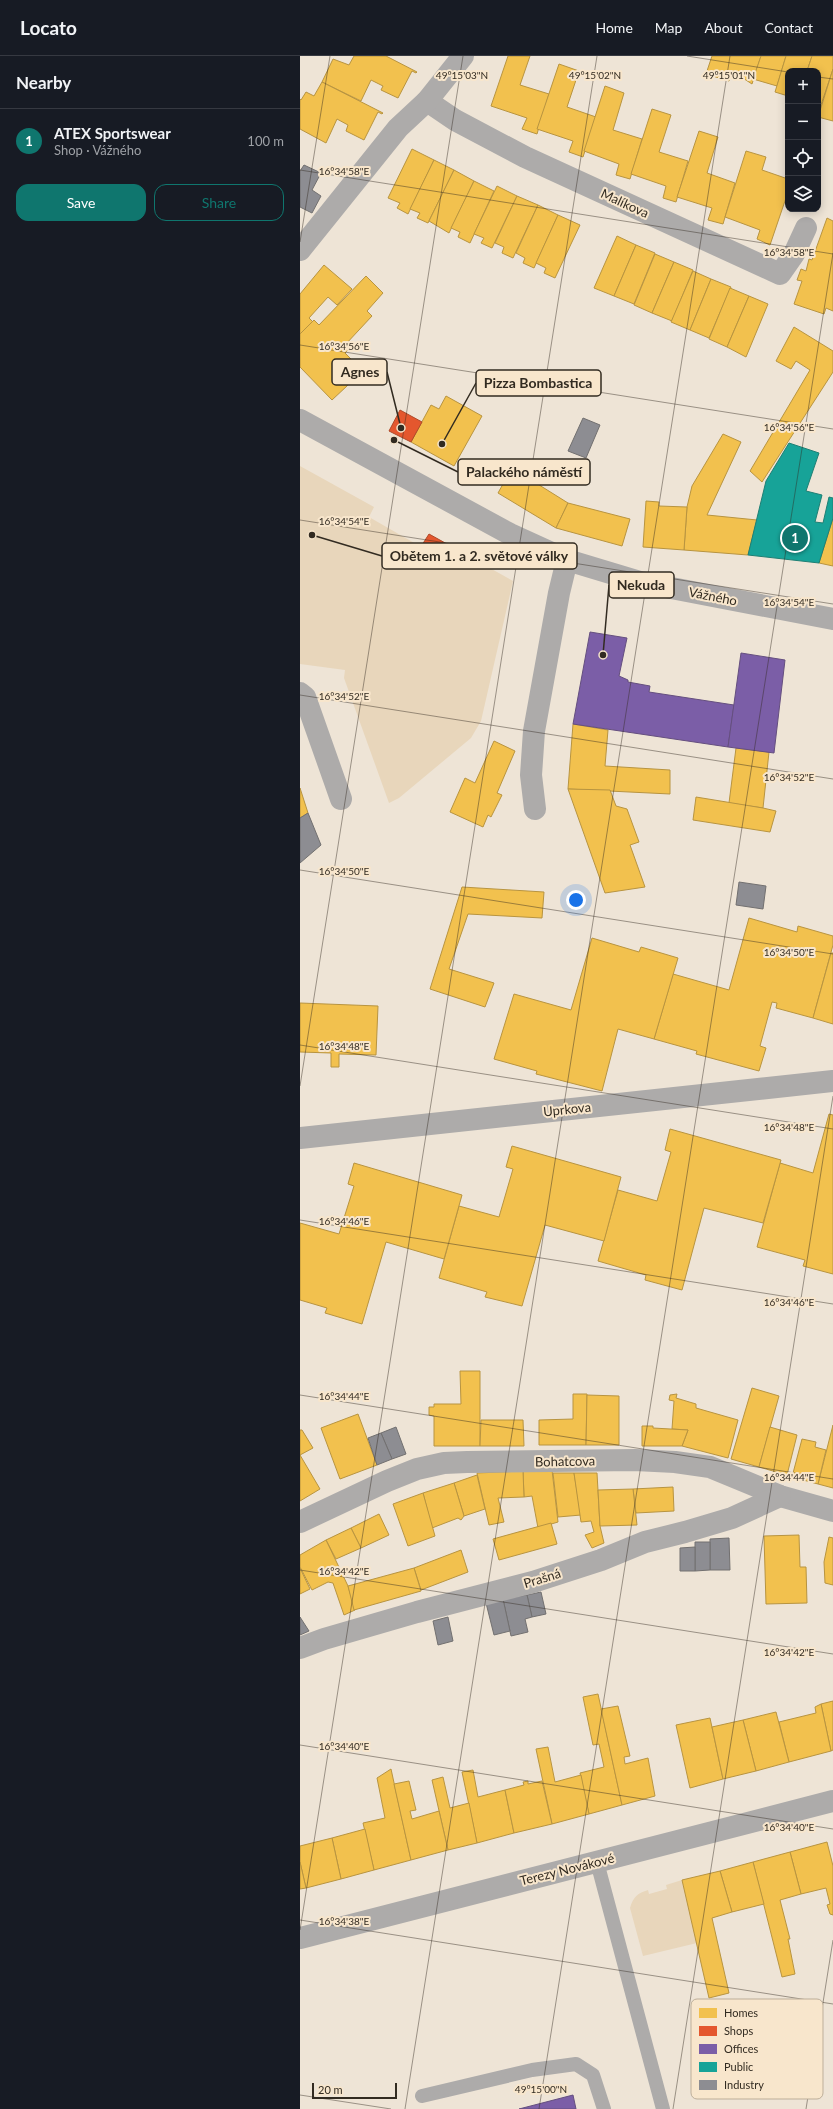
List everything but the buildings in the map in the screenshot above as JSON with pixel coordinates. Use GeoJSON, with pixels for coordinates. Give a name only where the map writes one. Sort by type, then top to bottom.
{"type":"FeatureCollection","features":[{"type":"Feature","properties":{"kind":"street"},"geometry":{"type":"LineString","coordinates":[[300,250],[398,128],[427,101],[462,56]]}},
{"type":"Feature","properties":{"kind":"street","name":"Malíkova"},"geometry":{"type":"LineString","coordinates":[[427,101],[455,120],[525,157],[780,274],[794,254],[806,228]]}},
{"type":"Feature","properties":{"kind":"street","name":"Vážného"},"geometry":{"type":"LineString","coordinates":[[300,420],[510,534],[567,560],[640,582],[833,619]]}},
{"type":"Feature","properties":{"kind":"street"},"geometry":{"type":"LineString","coordinates":[[535,809],[531,775],[534,731],[559,593],[567,560]]}},
{"type":"Feature","properties":{"kind":"street"},"geometry":{"type":"LineString","coordinates":[[300,693],[305,697],[341,799]]}},
{"type":"Feature","properties":{"kind":"street","name":"Uprkova"},"geometry":{"type":"LineString","coordinates":[[300,1138],[833,1081]]}},
{"type":"Feature","properties":{"kind":"street","name":"Bohatcova"},"geometry":{"type":"LineString","coordinates":[[300,1522],[387,1481],[417,1469],[444,1464],[636,1460],[675,1462],[710,1467],[780,1496],[833,1511]]}},
{"type":"Feature","properties":{"kind":"street","name":"Prašná"},"geometry":{"type":"LineString","coordinates":[[300,1648],[324,1639],[410,1614],[532,1582],[602,1560],[645,1542],[732,1518],[780,1496]]}},
{"type":"Feature","properties":{"kind":"street","name":"Terezy Novákové"},"geometry":{"type":"LineString","coordinates":[[300,1938],[833,1801]]}},
{"type":"Feature","properties":{"kind":"lane"},"geometry":{"type":"LineString","coordinates":[[597,1862],[663,2109]]}},
{"type":"Feature","properties":{"kind":"lane"},"geometry":{"type":"LineString","coordinates":[[422,2096],[532,2070],[576,2064],[593,2075],[604,2109]]}},
{"type":"Feature","properties":{"kind":"shaded area"},"geometry":{"type":"Polygon","coordinates":[[[300,466],[374,507],[369,517],[444,560],[446,561],[454,548],[513,581],[481,721],[471,738],[399,798],[389,803],[344,678],[345,670],[300,664],[300,466]]]}},
{"type":"Feature","properties":{"kind":"shaded area"},"geometry":{"type":"Polygon","coordinates":[[[682,1880],[697,1943],[643,1956],[630,1908],[633,1901],[636,1896],[644,1891],[648,1890],[649,1894],[667,1889],[666,1885],[682,1880]]]}},
{"type":"Feature","properties":{"kind":"place","name":"Agnes"},"geometry":{"type":"Point","coordinates":[401,428]}},
{"type":"Feature","properties":{"kind":"place","name":"Palackého náměstí"},"geometry":{"type":"Point","coordinates":[394,440]}},
{"type":"Feature","properties":{"kind":"place","name":"Pizza Bombastica"},"geometry":{"type":"Point","coordinates":[442,444]}},
{"type":"Feature","properties":{"kind":"place","name":"Obětem 1. a 2. světové války"},"geometry":{"type":"Point","coordinates":[312,535]}},
{"type":"Feature","properties":{"kind":"place","name":"ATEX Sportswear"},"geometry":{"type":"Point","coordinates":[795,538]}},
{"type":"Feature","properties":{"kind":"place","name":"Nekuda"},"geometry":{"type":"Point","coordinates":[603,655]}}]}
